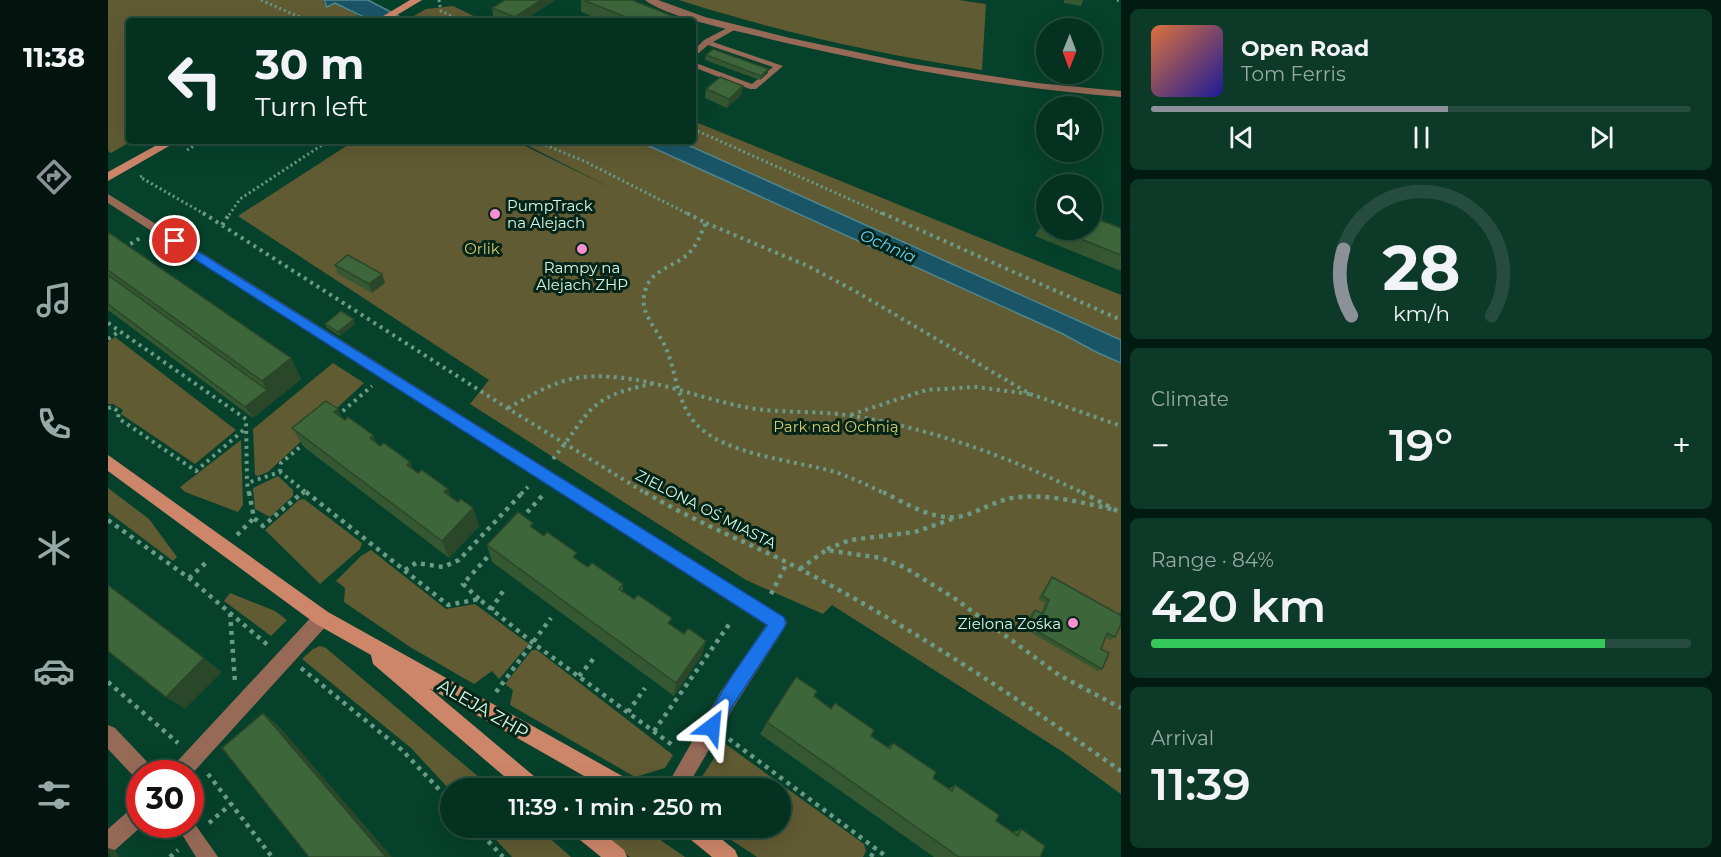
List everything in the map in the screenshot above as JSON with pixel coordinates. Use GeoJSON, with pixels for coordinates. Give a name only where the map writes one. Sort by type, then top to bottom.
{"type":"FeatureCollection","features":[{"type":"Feature","properties":{"kind":"street"},"geometry":{"type":"LineString","coordinates":[[385,18],[417,0]]}},
{"type":"Feature","properties":{"kind":"street"},"geometry":{"type":"LineString","coordinates":[[650,0],[733,27],[871,61],[932,72],[1070,90],[1121,93]]}},
{"type":"Feature","properties":{"kind":"street"},"geometry":{"type":"LineString","coordinates":[[108,177],[167,144]]}},
{"type":"Feature","properties":{"kind":"street"},"geometry":{"type":"LineString","coordinates":[[108,198],[778,623],[728,698],[681,778]]}},
{"type":"Feature","properties":{"kind":"street","name":"ALEJA ZHP"},"geometry":{"type":"LineString","coordinates":[[108,462],[322,618],[601,778]]}},
{"type":"Feature","properties":{"kind":"street"},"geometry":{"type":"LineString","coordinates":[[192,760],[322,618]]}},
{"type":"Feature","properties":{"kind":"street","name":"ALEJA ZHP"},"geometry":{"type":"LineString","coordinates":[[351,635],[521,778]]}},
{"type":"Feature","properties":{"kind":"street"},"geometry":{"type":"LineString","coordinates":[[108,735],[132,760]]}},
{"type":"Feature","properties":{"kind":"street"},"geometry":{"type":"LineString","coordinates":[[108,843],[126,827]]}},
{"type":"Feature","properties":{"kind":"street"},"geometry":{"type":"LineString","coordinates":[[195,838],[208,857]]}},
{"type":"Feature","properties":{"kind":"street"},"geometry":{"type":"LineString","coordinates":[[594,838],[617,857]]}},
{"type":"Feature","properties":{"kind":"street"},"geometry":{"type":"LineString","coordinates":[[704,838],[728,857]]}},
{"type":"Feature","properties":{"kind":"lane"},"geometry":{"type":"LineString","coordinates":[[696,53],[707,42],[733,27]]}},
{"type":"Feature","properties":{"kind":"lane"},"geometry":{"type":"LineString","coordinates":[[696,65],[753,87],[779,66],[707,42]]}},
{"type":"Feature","properties":{"kind":"path"},"geometry":{"type":"LineString","coordinates":[[261,0],[300,18]]}},
{"type":"Feature","properties":{"kind":"path"},"geometry":{"type":"LineString","coordinates":[[439,0],[441,11],[456,18]]}},
{"type":"Feature","properties":{"kind":"path"},"geometry":{"type":"LineString","coordinates":[[696,130],[1121,320]]}},
{"type":"Feature","properties":{"kind":"path"},"geometry":{"type":"LineString","coordinates":[[181,153],[197,144]]}},
{"type":"Feature","properties":{"kind":"path"},"geometry":{"type":"LineString","coordinates":[[222,225],[240,199],[323,144]]}},
{"type":"Feature","properties":{"kind":"path"},"geometry":{"type":"LineString","coordinates":[[543,144],[586,162],[706,223],[808,266],[855,291],[1030,394],[1121,426]]}},
{"type":"Feature","properties":{"kind":"path","name":"ZIELONA OŚ MIASTA"},"geometry":{"type":"LineString","coordinates":[[150,171],[140,177],[178,197],[566,445],[654,498],[800,569],[924,638],[1024,703],[1121,771]]}},
{"type":"Feature","properties":{"kind":"path"},"geometry":{"type":"LineString","coordinates":[[706,223],[695,246],[687,255],[661,271],[646,286],[642,303],[645,314],[667,350],[679,390],[697,426],[745,452],[777,461],[824,469],[853,478],[898,500],[952,519]]}},
{"type":"Feature","properties":{"kind":"path"},"geometry":{"type":"LineString","coordinates":[[118,251],[136,240]]}},
{"type":"Feature","properties":{"kind":"path"},"geometry":{"type":"LineString","coordinates":[[108,323],[246,419],[247,483],[254,518],[263,526],[304,492]]}},
{"type":"Feature","properties":{"kind":"path"},"geometry":{"type":"LineString","coordinates":[[108,339],[120,331]]}},
{"type":"Feature","properties":{"kind":"path"},"geometry":{"type":"LineString","coordinates":[[333,419],[385,375]]}},
{"type":"Feature","properties":{"kind":"path"},"geometry":{"type":"LineString","coordinates":[[507,408],[557,383],[594,377],[629,377],[745,408],[849,415],[941,435],[1002,456],[1059,480],[1121,513]]}},
{"type":"Feature","properties":{"kind":"path"},"geometry":{"type":"LineString","coordinates":[[566,445],[582,417],[596,403],[623,390],[654,384]]}},
{"type":"Feature","properties":{"kind":"path"},"geometry":{"type":"LineString","coordinates":[[849,415],[926,390],[976,387],[1030,394]]}},
{"type":"Feature","properties":{"kind":"path"},"geometry":{"type":"LineString","coordinates":[[108,408],[112,407],[119,412],[118,418],[196,471],[246,428]]}},
{"type":"Feature","properties":{"kind":"path"},"geometry":{"type":"LineString","coordinates":[[280,472],[282,463],[308,441]]}},
{"type":"Feature","properties":{"kind":"path"},"geometry":{"type":"LineString","coordinates":[[247,483],[280,472]]}},
{"type":"Feature","properties":{"kind":"path"},"geometry":{"type":"LineString","coordinates":[[280,472],[448,605],[479,599]]}},
{"type":"Feature","properties":{"kind":"path"},"geometry":{"type":"LineString","coordinates":[[516,525],[547,478]]}},
{"type":"Feature","properties":{"kind":"path"},"geometry":{"type":"LineString","coordinates":[[405,570],[416,563],[443,567],[459,560],[547,478]]}},
{"type":"Feature","properties":{"kind":"path"},"geometry":{"type":"LineString","coordinates":[[800,569],[837,543],[856,538],[894,536],[930,529],[1007,499],[1056,498],[1115,510]]}},
{"type":"Feature","properties":{"kind":"path"},"geometry":{"type":"LineString","coordinates":[[493,550],[463,584],[491,610],[533,643],[692,760]]}},
{"type":"Feature","properties":{"kind":"path"},"geometry":{"type":"LineString","coordinates":[[826,550],[881,558],[904,567],[954,598],[1059,675],[1121,708]]}},
{"type":"Feature","properties":{"kind":"path"},"geometry":{"type":"LineString","coordinates":[[778,623],[771,594],[787,563]]}},
{"type":"Feature","properties":{"kind":"path"},"geometry":{"type":"LineString","coordinates":[[491,610],[503,591]]}},
{"type":"Feature","properties":{"kind":"path"},"geometry":{"type":"LineString","coordinates":[[230,613],[235,695]]}},
{"type":"Feature","properties":{"kind":"path"},"geometry":{"type":"LineString","coordinates":[[482,709],[551,618]]}},
{"type":"Feature","properties":{"kind":"path"},"geometry":{"type":"LineString","coordinates":[[654,731],[730,623]]}},
{"type":"Feature","properties":{"kind":"path"},"geometry":{"type":"LineString","coordinates":[[579,676],[594,657]]}},
{"type":"Feature","properties":{"kind":"path"},"geometry":{"type":"LineString","coordinates":[[628,712],[645,688]]}},
{"type":"Feature","properties":{"kind":"path"},"geometry":{"type":"LineString","coordinates":[[724,736],[887,857]]}},
{"type":"Feature","properties":{"kind":"path"},"geometry":{"type":"LineString","coordinates":[[485,838],[503,857]]}},
{"type":"Feature","properties":{"kind":"path"},"geometry":{"type":"LineString","coordinates":[[871,857],[875,848]]}},
{"type":"Feature","properties":{"kind":"green space"},"geometry":{"type":"Polygon","coordinates":[[[108,0],[324,0],[323,3],[335,3],[358,15],[353,18],[126,18],[127,144],[111,153],[108,151],[108,0]]]}},
{"type":"Feature","properties":{"kind":"green space"},"geometry":{"type":"Polygon","coordinates":[[[679,0],[959,0],[986,4],[982,70],[829,41],[716,12],[679,0]]]}},
{"type":"Feature","properties":{"kind":"green space"},"geometry":{"type":"Polygon","coordinates":[[[453,6],[478,18],[410,18],[426,9],[453,6]]]}},
{"type":"Feature","properties":{"kind":"green space"},"geometry":{"type":"Polygon","coordinates":[[[696,122],[1121,295],[1121,340],[686,144],[696,144],[696,122]]]}},
{"type":"Feature","properties":{"kind":"green space","name":"Park nad Ochnią"},"geometry":{"type":"Polygon","coordinates":[[[349,144],[521,144],[615,190],[525,144],[646,144],[1061,333],[1121,363],[1121,794],[1063,752],[832,605],[823,614],[746,580],[470,404],[489,380],[238,216],[349,144]]]}},
{"type":"Feature","properties":{"kind":"green space"},"geometry":{"type":"Polygon","coordinates":[[[115,337],[236,430],[195,464],[121,414],[123,410],[113,404],[108,404],[108,342],[115,337]]]}},
{"type":"Feature","properties":{"kind":"green space"},"geometry":{"type":"Polygon","coordinates":[[[333,363],[364,383],[268,472],[255,475],[253,429],[333,363]]]}},
{"type":"Feature","properties":{"kind":"green space"},"geometry":{"type":"Polygon","coordinates":[[[241,440],[243,505],[238,512],[185,492],[180,487],[241,440]]]}},
{"type":"Feature","properties":{"kind":"green space"},"geometry":{"type":"Polygon","coordinates":[[[278,476],[293,490],[293,496],[270,517],[255,509],[253,488],[278,476]]]}},
{"type":"Feature","properties":{"kind":"green space"},"geometry":{"type":"Polygon","coordinates":[[[108,488],[149,519],[177,557],[173,561],[108,512],[108,488]]]}},
{"type":"Feature","properties":{"kind":"green space"},"geometry":{"type":"Polygon","coordinates":[[[304,499],[362,543],[360,549],[320,584],[265,530],[299,500],[304,499]]]}},
{"type":"Feature","properties":{"kind":"green space"},"geometry":{"type":"Polygon","coordinates":[[[371,550],[446,609],[475,604],[529,644],[499,679],[492,671],[474,684],[410,647],[344,602],[345,588],[336,581],[361,556],[371,550]]]}},
{"type":"Feature","properties":{"kind":"green space"},"geometry":{"type":"Polygon","coordinates":[[[230,593],[275,611],[287,620],[271,636],[224,601],[230,593]]]}},
{"type":"Feature","properties":{"kind":"green space"},"geometry":{"type":"Polygon","coordinates":[[[320,646],[326,648],[480,778],[440,779],[411,748],[302,659],[320,646]]]}},
{"type":"Feature","properties":{"kind":"green space"},"geometry":{"type":"Polygon","coordinates":[[[532,650],[537,650],[673,755],[665,768],[635,777],[510,705],[513,690],[505,684],[532,650]]]}},
{"type":"Feature","properties":{"kind":"green space"},"geometry":{"type":"Polygon","coordinates":[[[724,743],[773,778],[701,778],[724,743]]]}},
{"type":"Feature","properties":{"kind":"green space"},"geometry":{"type":"Polygon","coordinates":[[[791,791],[864,844],[866,851],[863,857],[757,857],[728,838],[791,838],[791,791]]]}},
{"type":"Feature","properties":{"kind":"green space"},"geometry":{"type":"Polygon","coordinates":[[[494,838],[549,838],[571,857],[512,857],[494,838]]]}},
{"type":"Feature","properties":{"kind":"green space"},"geometry":{"type":"Polygon","coordinates":[[[657,838],[685,857],[630,857],[605,839],[657,838]]]}},
{"type":"Feature","properties":{"kind":"water"},"geometry":{"type":"Polygon","coordinates":[[[324,0],[368,0],[402,18],[366,18],[335,3],[327,7],[324,0]]]}},
{"type":"Feature","properties":{"kind":"water","name":"Ochnia"},"geometry":{"type":"Polygon","coordinates":[[[645,144],[686,144],[1121,340],[1121,363],[1061,333],[645,144]]]}},
{"type":"Feature","properties":{"kind":"building"},"geometry":{"type":"Polygon","coordinates":[[[505,0],[541,0],[515,17],[492,8],[505,0]]]}},
{"type":"Feature","properties":{"kind":"building"},"geometry":{"type":"Polygon","coordinates":[[[583,0],[632,0],[677,18],[628,18],[583,0]]]}},
{"type":"Feature","properties":{"kind":"building"},"geometry":{"type":"Polygon","coordinates":[[[713,49],[768,69],[761,76],[706,55],[713,49]]]}},
{"type":"Feature","properties":{"kind":"building"},"geometry":{"type":"Polygon","coordinates":[[[720,77],[743,86],[729,99],[706,89],[720,77]]]}},
{"type":"Feature","properties":{"kind":"building"},"geometry":{"type":"Polygon","coordinates":[[[1102,221],[1121,228],[1121,255],[1083,240],[1102,240],[1102,221]]]}},
{"type":"Feature","properties":{"kind":"building"},"geometry":{"type":"Polygon","coordinates":[[[108,232],[291,358],[262,381],[108,270],[108,232]]]}},
{"type":"Feature","properties":{"kind":"building"},"geometry":{"type":"Polygon","coordinates":[[[348,255],[382,274],[369,284],[335,265],[348,255]]]}},
{"type":"Feature","properties":{"kind":"building"},"geometry":{"type":"Polygon","coordinates":[[[108,275],[267,390],[245,407],[108,304],[108,275]]]}},
{"type":"Feature","properties":{"kind":"building"},"geometry":{"type":"Polygon","coordinates":[[[341,311],[354,319],[338,332],[325,324],[341,311]]]}},
{"type":"Feature","properties":{"kind":"building"},"geometry":{"type":"Polygon","coordinates":[[[326,401],[338,409],[334,412],[345,420],[348,417],[373,435],[370,438],[380,446],[384,443],[410,462],[407,465],[418,473],[422,470],[448,489],[444,492],[458,502],[461,499],[473,508],[442,541],[292,428],[326,401]]]}},
{"type":"Feature","properties":{"kind":"building"},"geometry":{"type":"Polygon","coordinates":[[[518,512],[533,523],[530,526],[544,536],[547,532],[577,553],[573,557],[588,567],[592,563],[623,584],[619,589],[634,599],[638,595],[672,618],[668,623],[684,634],[688,628],[706,641],[676,683],[487,545],[518,512]]]}},
{"type":"Feature","properties":{"kind":"building","name":"Zielona Zośka"},"geometry":{"type":"Polygon","coordinates":[[[1052,577],[1120,615],[1121,612],[1121,624],[1115,637],[1107,633],[1101,649],[1109,653],[1102,669],[1028,626],[1035,610],[1043,614],[1049,600],[1042,596],[1052,577]]]}},
{"type":"Feature","properties":{"kind":"building"},"geometry":{"type":"Polygon","coordinates":[[[108,585],[204,658],[166,697],[108,651],[108,585]]]}},
{"type":"Feature","properties":{"kind":"building"},"geometry":{"type":"Polygon","coordinates":[[[796,677],[817,691],[814,696],[831,709],[835,703],[874,730],[871,736],[890,749],[893,743],[936,772],[933,778],[952,791],[955,785],[999,815],[996,821],[1018,836],[1021,829],[1045,846],[1040,857],[959,857],[767,722],[796,677]]]}},
{"type":"Feature","properties":{"kind":"building"},"geometry":{"type":"Polygon","coordinates":[[[263,713],[386,857],[309,857],[222,748],[263,713]]]}},
{"type":"Feature","properties":{"kind":"place","name":"PumpTrack na Alejach"},"geometry":{"type":"Point","coordinates":[495,214]}},
{"type":"Feature","properties":{"kind":"place","name":"Rampy na Alejach ZHP"},"geometry":{"type":"Point","coordinates":[582,249]}},
{"type":"Feature","properties":{"kind":"place","name":"Zielona Zośka"},"geometry":{"type":"Point","coordinates":[1073,623]}},
{"type":"Feature","properties":{"kind":"route"},"geometry":{"type":"LineString","coordinates":[[175,241],[350,354],[778,623],[728,698],[712,727]]}},
{"type":"Feature","properties":{"kind":"park label","name":"Orlik"},"geometry":{"type":"Point","coordinates":[482,248]}}]}
